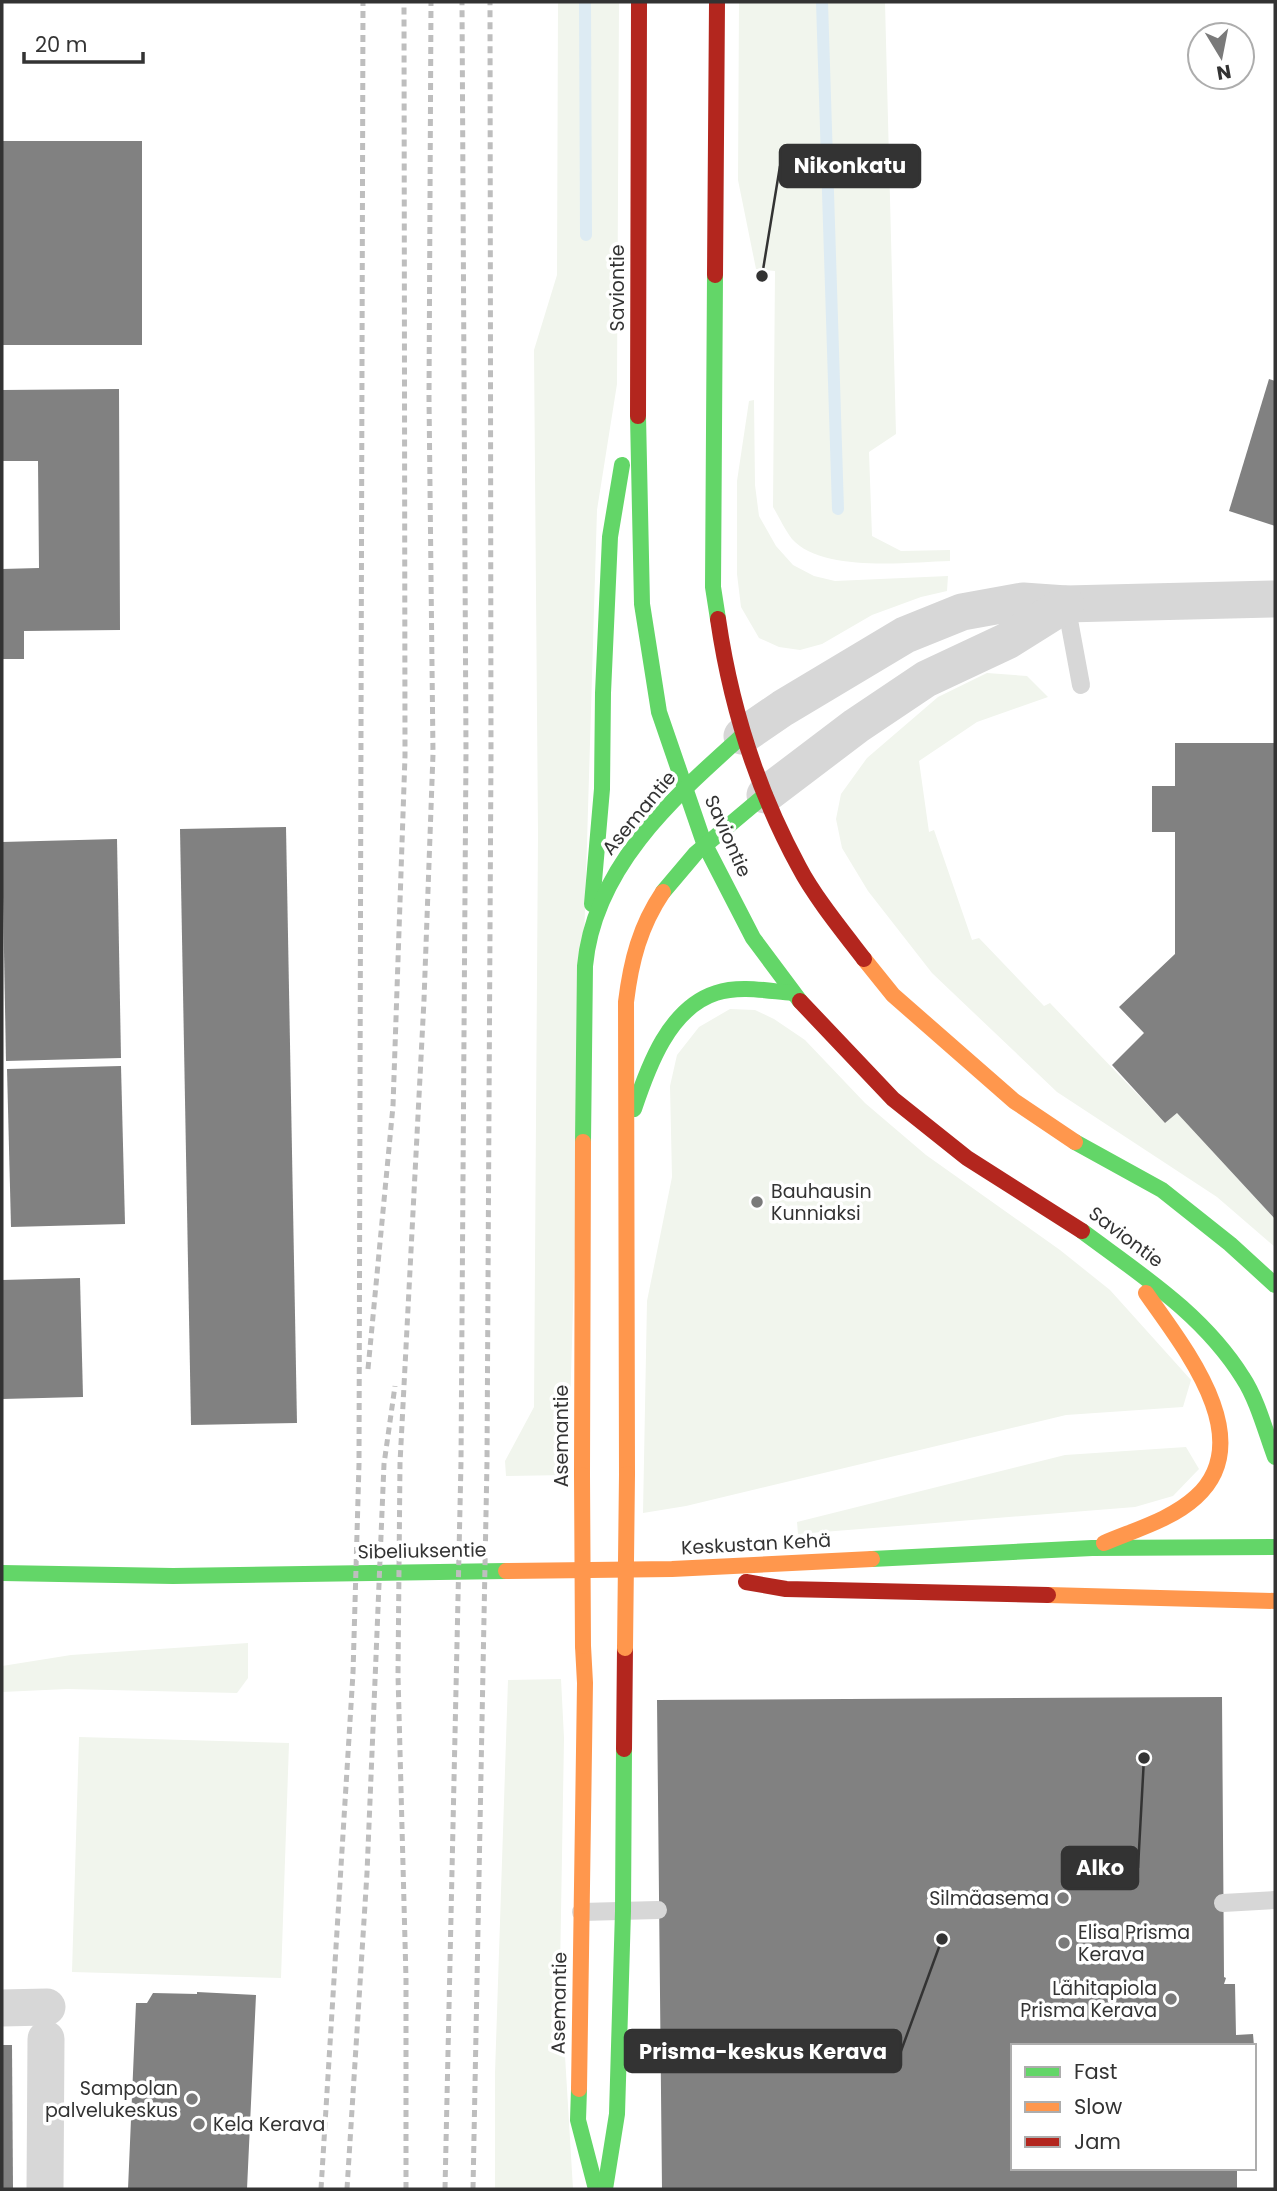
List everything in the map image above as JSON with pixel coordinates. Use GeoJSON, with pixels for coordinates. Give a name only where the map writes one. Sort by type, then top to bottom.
{"type":"FeatureCollection","features":[{"type":"Feature","properties":{"kind":"main road","name":"Saviontie"},"geometry":{"type":"LineString","coordinates":[[639,2],[637,366],[642,604],[659,712],[704,843],[753,938],[792,993],[893,1099],[967,1158],[1076,1226],[1185,1308],[1219,1344],[1245,1380],[1275,1457]]}},
{"type":"Feature","properties":{"kind":"main road"},"geometry":{"type":"LineString","coordinates":[[717,2],[713,587],[724,662],[742,736],[765,794],[800,869],[854,946],[893,995],[1014,1101],[1059,1133],[1163,1190],[1230,1244],[1275,1285]]}},
{"type":"Feature","properties":{"kind":"main road"},"geometry":{"type":"LineString","coordinates":[[589,939],[603,789],[603,693],[610,537],[637,366]]}},
{"type":"Feature","properties":{"kind":"main road","name":"Asemantie"},"geometry":{"type":"LineString","coordinates":[[596,2189],[578,2120],[585,1683],[582,1475],[583,1013],[589,939],[607,888],[631,848],[685,788],[742,736]]}},
{"type":"Feature","properties":{"kind":"main road"},"geometry":{"type":"LineString","coordinates":[[605,2189],[617,2114],[623,1911],[628,1128],[624,1041],[633,956],[644,925],[668,884],[704,843],[765,794]]}},
{"type":"Feature","properties":{"kind":"main road"},"geometry":{"type":"LineString","coordinates":[[628,1128],[647,1072],[667,1031],[685,1012],[715,993],[740,990],[792,993]]}},
{"type":"Feature","properties":{"kind":"main road"},"geometry":{"type":"LineString","coordinates":[[1093,1548],[1171,1512],[1196,1497],[1213,1476],[1220,1459],[1221,1441],[1216,1409],[1189,1358],[1125,1262]]}},
{"type":"Feature","properties":{"kind":"main road","name":"Keskustan Kehä"},"geometry":{"type":"LineString","coordinates":[[672,1569],[1093,1548],[1275,1547]]}},
{"type":"Feature","properties":{"kind":"main road","name":"Keskustan Kehä"},"geometry":{"type":"LineString","coordinates":[[672,1569],[786,1589],[1275,1601]]}},
{"type":"Feature","properties":{"kind":"main road","name":"Sibeliuksentie"},"geometry":{"type":"LineString","coordinates":[[2,1573],[173,1576],[672,1569]]}},
{"type":"Feature","properties":{"kind":"main road","name":"Sibeliuksentie"},"geometry":{"type":"LineString","coordinates":[[2,1586],[173,1576]]}},
{"type":"Feature","properties":{"kind":"street"},"geometry":{"type":"LineString","coordinates":[[742,736],[783,708],[905,635],[962,612],[1023,601],[1066,604],[1275,599]]}},
{"type":"Feature","properties":{"kind":"street"},"geometry":{"type":"LineString","coordinates":[[765,794],[856,726],[926,679],[1007,641],[1066,604]]}},
{"type":"Feature","properties":{"kind":"street"},"geometry":{"type":"LineString","coordinates":[[2,2008],[47,2023],[45,2189]]}},
{"type":"Feature","properties":{"kind":"lane"},"geometry":{"type":"LineString","coordinates":[[1066,604],[1082,685]]}},
{"type":"Feature","properties":{"kind":"lane"},"geometry":{"type":"LineString","coordinates":[[1223,1903],[1275,1900]]}},
{"type":"Feature","properties":{"kind":"lane"},"geometry":{"type":"LineString","coordinates":[[581,1912],[658,1910]]}},
{"type":"Feature","properties":{"kind":"shaded area"},"geometry":{"type":"Polygon","coordinates":[[[558,2],[619,2],[617,384],[597,510],[568,1475],[506,1476],[505,1461],[534,1407],[538,834],[534,350],[557,275],[558,2]]]}},
{"type":"Feature","properties":{"kind":"shaded area"},"geometry":{"type":"Polygon","coordinates":[[[739,2],[885,2],[896,434],[869,452],[872,536],[901,551],[950,550],[950,561],[866,563],[823,557],[806,550],[792,539],[773,507],[775,271],[756,269],[738,180],[739,2]]]}},
{"type":"Feature","properties":{"kind":"shaded area"},"geometry":{"type":"Polygon","coordinates":[[[754,400],[755,485],[759,516],[776,546],[793,565],[814,576],[835,581],[948,576],[947,591],[921,597],[872,615],[822,644],[800,650],[779,647],[759,638],[741,607],[737,574],[737,481],[749,401],[754,400]]]}},
{"type":"Feature","properties":{"kind":"shaded area"},"geometry":{"type":"Polygon","coordinates":[[[987,673],[1027,676],[1048,697],[977,722],[919,761],[929,832],[934,830],[972,940],[979,938],[1044,1006],[1050,1003],[1165,1123],[1177,1113],[1275,1219],[1275,1247],[1217,1197],[1057,1092],[932,973],[868,891],[842,848],[836,819],[841,794],[867,758],[938,697],[987,673]]]}},
{"type":"Feature","properties":{"kind":"shaded area"},"geometry":{"type":"Polygon","coordinates":[[[730,1009],[755,1010],[805,1040],[865,1103],[926,1155],[1060,1250],[1110,1290],[1191,1380],[1183,1407],[1066,1415],[686,1506],[643,1513],[647,1301],[672,1177],[670,1086],[677,1055],[699,1027],[730,1009]]]}},
{"type":"Feature","properties":{"kind":"shaded area"},"geometry":{"type":"Polygon","coordinates":[[[1186,1447],[1199,1469],[1173,1496],[1135,1507],[798,1534],[797,1522],[1065,1455],[1186,1447]]]}},
{"type":"Feature","properties":{"kind":"shaded area"},"geometry":{"type":"Polygon","coordinates":[[[248,1643],[248,1678],[237,1693],[67,1689],[2,1692],[2,1666],[71,1655],[248,1643]]]}},
{"type":"Feature","properties":{"kind":"shaded area"},"geometry":{"type":"Polygon","coordinates":[[[561,1679],[564,1738],[560,1972],[573,2189],[495,2189],[495,2073],[508,1680],[561,1679]]]}},
{"type":"Feature","properties":{"kind":"shaded area"},"geometry":{"type":"Polygon","coordinates":[[[79,1737],[289,1743],[281,1978],[72,1972],[79,1737]]]}},
{"type":"Feature","properties":{"kind":"building"},"geometry":{"type":"Polygon","coordinates":[[[2,141],[142,141],[142,345],[2,345],[2,141]]]}},
{"type":"Feature","properties":{"kind":"building"},"geometry":{"type":"Polygon","coordinates":[[[1269,379],[1275,381],[1275,526],[1229,511],[1269,379]]]}},
{"type":"Feature","properties":{"kind":"building"},"geometry":{"type":"Polygon","coordinates":[[[119,389],[120,630],[24,631],[24,659],[2,659],[2,569],[39,568],[38,461],[2,461],[2,390],[119,389]]]}},
{"type":"Feature","properties":{"kind":"building"},"geometry":{"type":"Polygon","coordinates":[[[1175,743],[1275,743],[1275,1219],[1177,1113],[1165,1123],[1112,1065],[1144,1033],[1119,1007],[1175,954],[1175,832],[1152,832],[1152,786],[1175,786],[1175,743]]]}},
{"type":"Feature","properties":{"kind":"building"},"geometry":{"type":"Polygon","coordinates":[[[286,827],[297,1423],[191,1425],[180,829],[286,827]]]}},
{"type":"Feature","properties":{"kind":"building"},"geometry":{"type":"Polygon","coordinates":[[[117,839],[121,1058],[6,1061],[2,842],[117,839]]]}},
{"type":"Feature","properties":{"kind":"building"},"geometry":{"type":"Polygon","coordinates":[[[121,1066],[125,1224],[11,1227],[7,1069],[121,1066]]]}},
{"type":"Feature","properties":{"kind":"building"},"geometry":{"type":"Polygon","coordinates":[[[80,1278],[83,1397],[2,1399],[2,1280],[80,1278]]]}},
{"type":"Feature","properties":{"kind":"building"},"geometry":{"type":"Polygon","coordinates":[[[1222,1697],[1224,1984],[1235,1984],[1236,2035],[1253,2034],[1254,2044],[1011,2044],[1011,2170],[1237,2170],[1237,2189],[662,2189],[657,1700],[1222,1697]]]}},
{"type":"Feature","properties":{"kind":"building","name":"Sampolan palvelukeskus"},"geometry":{"type":"Polygon","coordinates":[[[153,1993],[256,1995],[247,2189],[128,2189],[136,2003],[147,2003],[153,1993]]]}},
{"type":"Feature","properties":{"kind":"building"},"geometry":{"type":"Polygon","coordinates":[[[2,2045],[12,2045],[13,2189],[2,2189],[2,2045]]]}},
{"type":"Feature","properties":{"kind":"waterway"},"geometry":{"type":"LineString","coordinates":[[585,2],[586,235]]}},
{"type":"Feature","properties":{"kind":"waterway"},"geometry":{"type":"LineString","coordinates":[[822,2],[838,509]]}},
{"type":"Feature","properties":{"kind":"railway"},"geometry":{"type":"LineString","coordinates":[[321,2189],[353,1673],[359,1464],[363,2]]}},
{"type":"Feature","properties":{"kind":"railway"},"geometry":{"type":"LineString","coordinates":[[368,1369],[393,1106],[405,756],[404,2]]}},
{"type":"Feature","properties":{"kind":"railway"},"geometry":{"type":"LineString","coordinates":[[406,2189],[406,1979],[398,1675],[400,1463],[424,1000],[433,754],[429,398],[431,2]]}},
{"type":"Feature","properties":{"kind":"railway"},"geometry":{"type":"LineString","coordinates":[[445,2189],[461,1462],[466,751],[462,2]]}},
{"type":"Feature","properties":{"kind":"railway"},"geometry":{"type":"LineString","coordinates":[[473,2189],[487,1462],[491,753],[490,2]]}},
{"type":"Feature","properties":{"kind":"railway"},"geometry":{"type":"LineString","coordinates":[[347,2189],[367,1873],[384,1464],[395,1386]]}},
{"type":"Feature","properties":{"kind":"traffic: fast"},"geometry":{"type":"LineString","coordinates":[[715,275],[713,587],[718,619]]}},
{"type":"Feature","properties":{"kind":"traffic: fast"},"geometry":{"type":"LineString","coordinates":[[638,416],[642,604],[659,712],[704,843],[753,938],[800,1001]]}},
{"type":"Feature","properties":{"kind":"traffic: fast"},"geometry":{"type":"LineString","coordinates":[[592,904],[602,789],[610,537],[622,465]]}},
{"type":"Feature","properties":{"kind":"traffic: fast"},"geometry":{"type":"LineString","coordinates":[[583,1142],[585,966],[592,930],[604,897],[620,866],[664,810],[742,736]]}},
{"type":"Feature","properties":{"kind":"traffic: fast"},"geometry":{"type":"LineString","coordinates":[[663,892],[696,853],[765,795]]}},
{"type":"Feature","properties":{"kind":"traffic: fast"},"geometry":{"type":"LineString","coordinates":[[634,1109],[654,1058],[673,1025],[685,1012],[716,993],[735,989],[792,993]]}},
{"type":"Feature","properties":{"kind":"traffic: fast"},"geometry":{"type":"LineString","coordinates":[[1075,1142],[1162,1190],[1230,1244],[1275,1285]]}},
{"type":"Feature","properties":{"kind":"traffic: fast"},"geometry":{"type":"LineString","coordinates":[[1082,1231],[1170,1297],[1227,1355],[1248,1386],[1275,1457]]}},
{"type":"Feature","properties":{"kind":"traffic: fast"},"geometry":{"type":"LineString","coordinates":[[872,1559],[1092,1548],[1275,1547]]}},
{"type":"Feature","properties":{"kind":"traffic: fast"},"geometry":{"type":"LineString","coordinates":[[2,1573],[173,1576],[506,1571]]}},
{"type":"Feature","properties":{"kind":"traffic: fast"},"geometry":{"type":"LineString","coordinates":[[605,2189],[617,2114],[623,1911],[624,1749]]}},
{"type":"Feature","properties":{"kind":"traffic: fast"},"geometry":{"type":"LineString","coordinates":[[579,2089],[578,2120],[596,2189]]}},
{"type":"Feature","properties":{"kind":"traffic: slow"},"geometry":{"type":"LineString","coordinates":[[627,1474],[626,1002],[638,944],[648,918],[663,892]]}},
{"type":"Feature","properties":{"kind":"traffic: slow"},"geometry":{"type":"LineString","coordinates":[[864,959],[893,995],[1014,1101],[1075,1142]]}},
{"type":"Feature","properties":{"kind":"traffic: slow"},"geometry":{"type":"LineString","coordinates":[[582,1475],[583,1142]]}},
{"type":"Feature","properties":{"kind":"traffic: slow"},"geometry":{"type":"LineString","coordinates":[[1104,1543],[1164,1518],[1196,1497],[1214,1474],[1220,1448],[1218,1421],[1209,1393],[1195,1365],[1146,1293]]}},
{"type":"Feature","properties":{"kind":"traffic: slow"},"geometry":{"type":"LineString","coordinates":[[625,1648],[627,1474]]}},
{"type":"Feature","properties":{"kind":"traffic: slow"},"geometry":{"type":"LineString","coordinates":[[582,1475],[583,1646]]}},
{"type":"Feature","properties":{"kind":"traffic: slow"},"geometry":{"type":"LineString","coordinates":[[506,1571],[672,1569],[872,1559]]}},
{"type":"Feature","properties":{"kind":"traffic: slow"},"geometry":{"type":"LineString","coordinates":[[1048,1595],[1275,1601]]}},
{"type":"Feature","properties":{"kind":"traffic: slow"},"geometry":{"type":"LineString","coordinates":[[579,2089],[585,1683],[583,1646]]}},
{"type":"Feature","properties":{"kind":"traffic: jam"},"geometry":{"type":"LineString","coordinates":[[638,416],[639,2]]}},
{"type":"Feature","properties":{"kind":"traffic: jam"},"geometry":{"type":"LineString","coordinates":[[715,275],[717,2]]}},
{"type":"Feature","properties":{"kind":"traffic: jam"},"geometry":{"type":"LineString","coordinates":[[718,619],[738,716],[770,807],[805,878],[864,959]]}},
{"type":"Feature","properties":{"kind":"traffic: jam"},"geometry":{"type":"LineString","coordinates":[[800,1001],[893,1099],[967,1158],[1082,1231]]}},
{"type":"Feature","properties":{"kind":"traffic: jam"},"geometry":{"type":"LineString","coordinates":[[746,1582],[786,1589],[1048,1595]]}},
{"type":"Feature","properties":{"kind":"traffic: jam"},"geometry":{"type":"LineString","coordinates":[[624,1749],[625,1648]]}},
{"type":"Feature","properties":{"kind":"place","name":"Nikonkatu"},"geometry":{"type":"Point","coordinates":[762,276]}},
{"type":"Feature","properties":{"kind":"place","name":"Bauhausin Kunniaksi"},"geometry":{"type":"Point","coordinates":[757,1202]}},
{"type":"Feature","properties":{"kind":"place","name":"Alko"},"geometry":{"type":"Point","coordinates":[1144,1758]}},
{"type":"Feature","properties":{"kind":"place","name":"Silmäasema"},"geometry":{"type":"Point","coordinates":[1063,1898]}},
{"type":"Feature","properties":{"kind":"place","name":"Prisma-keskus Kerava"},"geometry":{"type":"Point","coordinates":[942,1939]}},
{"type":"Feature","properties":{"kind":"place","name":"Elisa Prisma Kerava"},"geometry":{"type":"Point","coordinates":[1064,1943]}},
{"type":"Feature","properties":{"kind":"place","name":"Lähitapiola Prisma Kerava"},"geometry":{"type":"Point","coordinates":[1171,1999]}},
{"type":"Feature","properties":{"kind":"place","name":"Sampolan palvelukeskus"},"geometry":{"type":"Point","coordinates":[192,2099]}},
{"type":"Feature","properties":{"kind":"place","name":"Kela Kerava"},"geometry":{"type":"Point","coordinates":[199,2124]}}]}
